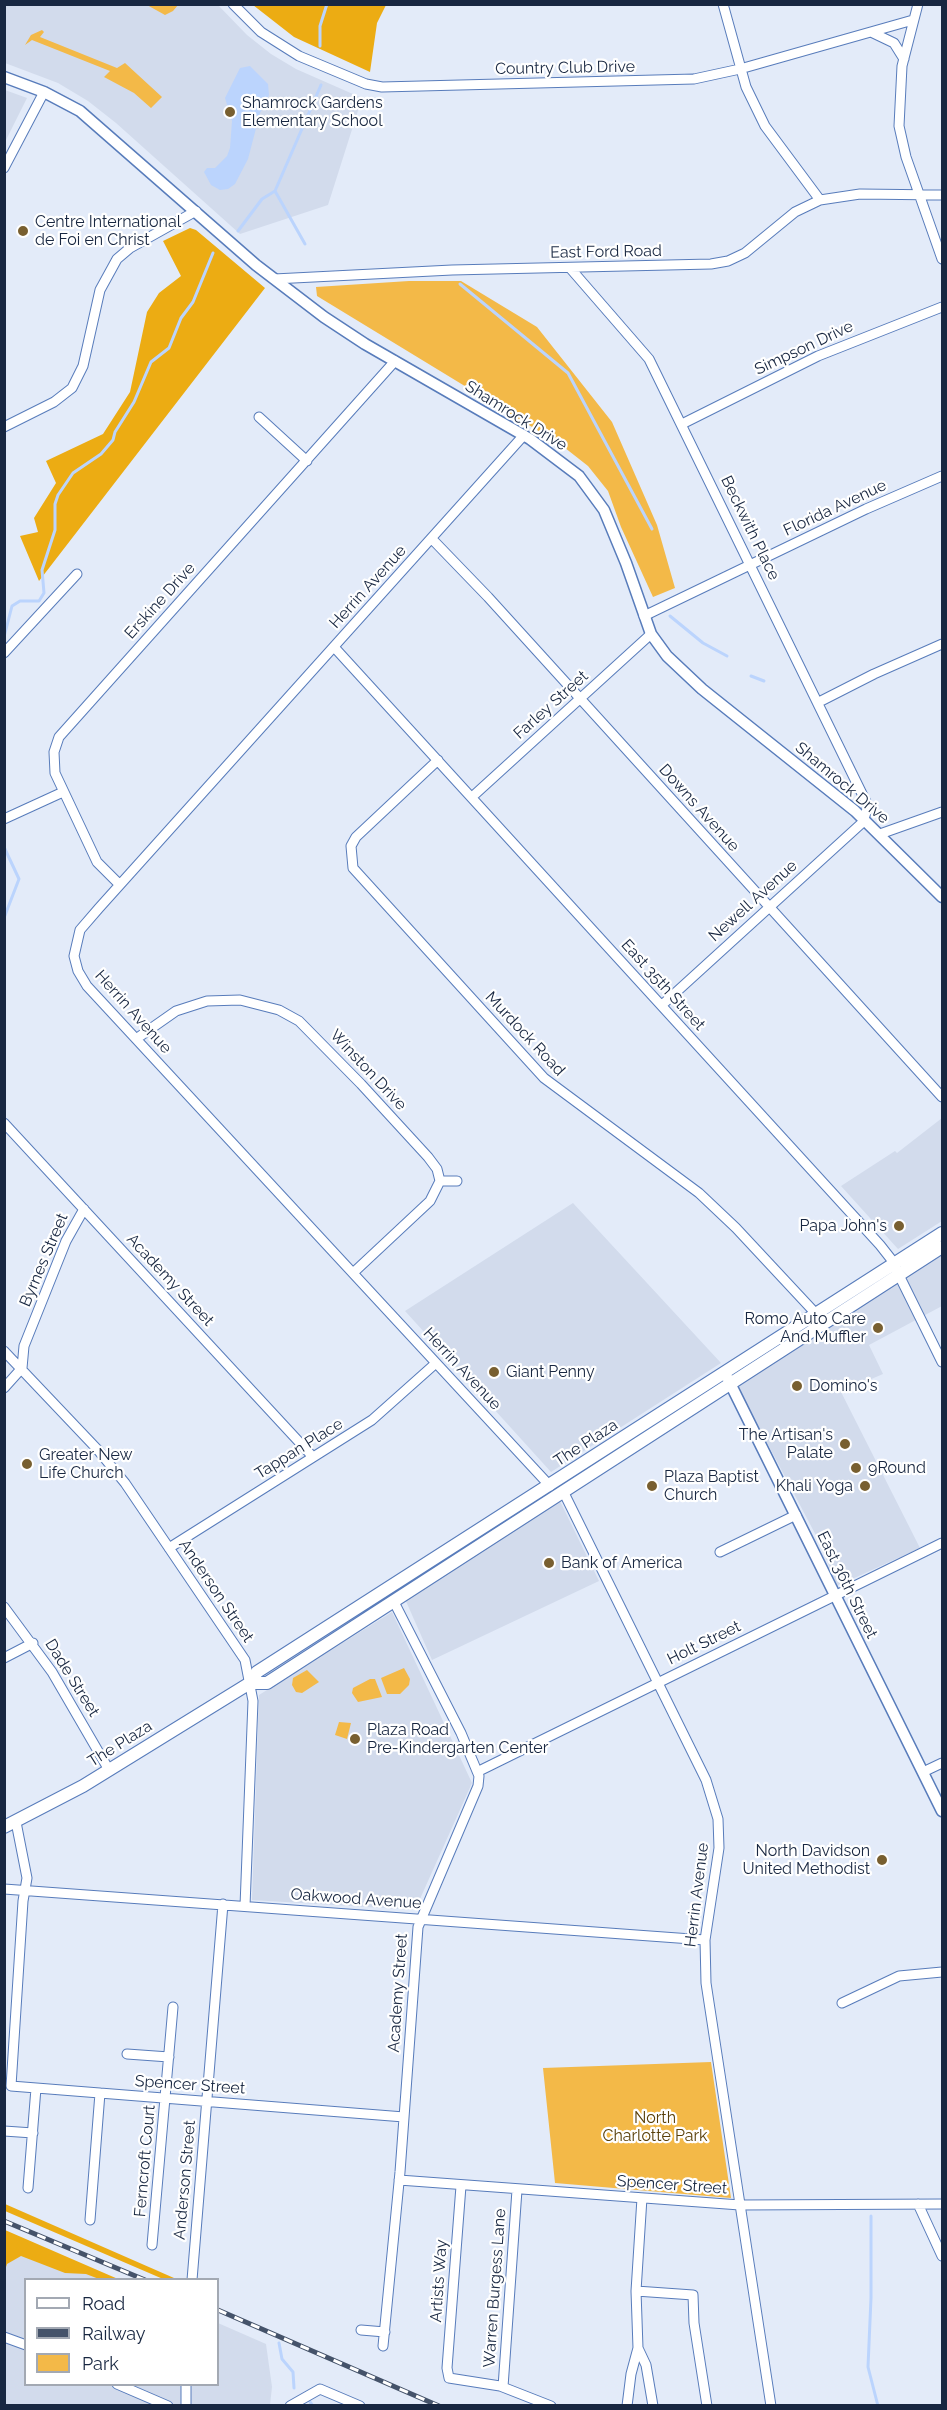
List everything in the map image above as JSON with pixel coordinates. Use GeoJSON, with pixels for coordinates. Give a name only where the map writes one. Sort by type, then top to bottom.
{"type":"FeatureCollection","features":[{"type":"Feature","properties":{"kind":"main road","name":"The Plaza"},"geometry":{"type":"LineString","coordinates":[[250,1683],[267,1683],[563,1491],[732,1385],[821,1319],[896,1270],[942,1233]]}},
{"type":"Feature","properties":{"kind":"main road","name":"The Plaza"},"geometry":{"type":"LineString","coordinates":[[896,1270],[942,1247]]}},
{"type":"Feature","properties":{"kind":"main road","name":"The Plaza"},"geometry":{"type":"LineString","coordinates":[[10,1825],[109,1770],[250,1683],[256,1672],[725,1373],[821,1319]]}},
{"type":"Feature","properties":{"kind":"street","name":"Country Club Drive"},"geometry":{"type":"LineString","coordinates":[[233,4],[261,32],[299,56],[366,84],[382,87],[694,79],[740,69],[913,20]]}},
{"type":"Feature","properties":{"kind":"street"},"geometry":{"type":"LineString","coordinates":[[723,4],[740,69],[766,128],[820,200]]}},
{"type":"Feature","properties":{"kind":"street"},"geometry":{"type":"LineString","coordinates":[[918,4],[899,87],[899,126],[919,196],[942,259]]}},
{"type":"Feature","properties":{"kind":"street"},"geometry":{"type":"LineString","coordinates":[[871,32],[894,43],[904,59]]}},
{"type":"Feature","properties":{"kind":"street","name":"Shamrock Drive"},"geometry":{"type":"LineString","coordinates":[[4,77],[44,92],[92,120],[274,279],[343,330],[524,435],[579,476],[597,499],[613,528],[651,634],[667,656],[702,689],[865,820],[942,897]]}},
{"type":"Feature","properties":{"kind":"street"},"geometry":{"type":"LineString","coordinates":[[4,168],[44,92]]}},
{"type":"Feature","properties":{"kind":"street","name":"East Ford Road"},"geometry":{"type":"LineString","coordinates":[[274,279],[452,270],[711,264],[728,261],[746,253],[795,212],[820,200],[860,194],[942,195]]}},
{"type":"Feature","properties":{"kind":"street"},"geometry":{"type":"LineString","coordinates":[[4,427],[63,397],[77,381],[83,366],[100,290],[117,259],[130,248],[196,211]]}},
{"type":"Feature","properties":{"kind":"street","name":"Beckwith Place"},"geometry":{"type":"LineString","coordinates":[[570,268],[641,348],[682,424],[867,800],[865,820]]}},
{"type":"Feature","properties":{"kind":"street","name":"Simpson Drive"},"geometry":{"type":"LineString","coordinates":[[682,424],[818,356],[942,307]]}},
{"type":"Feature","properties":{"kind":"street","name":"Erskine Drive"},"geometry":{"type":"LineString","coordinates":[[119,884],[98,862],[55,773],[54,757],[59,737],[395,361]]}},
{"type":"Feature","properties":{"kind":"street"},"geometry":{"type":"LineString","coordinates":[[259,417],[307,461]]}},
{"type":"Feature","properties":{"kind":"street","name":"Herrin Avenue"},"geometry":{"type":"LineString","coordinates":[[524,435],[119,884],[80,930],[74,956],[84,982],[550,1486]]}},
{"type":"Feature","properties":{"kind":"street","name":"Florida Avenue"},"geometry":{"type":"LineString","coordinates":[[644,616],[866,509],[942,476]]}},
{"type":"Feature","properties":{"kind":"street","name":"Downs Avenue"},"geometry":{"type":"LineString","coordinates":[[432,539],[942,1097]]}},
{"type":"Feature","properties":{"kind":"street"},"geometry":{"type":"LineString","coordinates":[[4,653],[77,574]]}},
{"type":"Feature","properties":{"kind":"street","name":"Farley Street"},"geometry":{"type":"LineString","coordinates":[[472,797],[651,634]]}},
{"type":"Feature","properties":{"kind":"street"},"geometry":{"type":"LineString","coordinates":[[819,702],[874,674],[942,644]]}},
{"type":"Feature","properties":{"kind":"street","name":"East 35th Street"},"geometry":{"type":"LineString","coordinates":[[334,647],[880,1245],[896,1270],[942,1362]]}},
{"type":"Feature","properties":{"kind":"street","name":"Murdock Road"},"geometry":{"type":"LineString","coordinates":[[438,760],[356,837],[351,846],[352,868],[544,1078],[699,1193],[736,1228],[821,1319]]}},
{"type":"Feature","properties":{"kind":"street"},"geometry":{"type":"LineString","coordinates":[[6,815],[63,792]]}},
{"type":"Feature","properties":{"kind":"street"},"geometry":{"type":"LineString","coordinates":[[880,834],[942,812]]}},
{"type":"Feature","properties":{"kind":"street","name":"Newell Avenue"},"geometry":{"type":"LineString","coordinates":[[662,1005],[865,820]]}},
{"type":"Feature","properties":{"kind":"street","name":"Winston Drive"},"geometry":{"type":"LineString","coordinates":[[136,1039],[168,1016],[207,1001],[240,1000],[285,1013],[308,1028],[375,1098],[437,1168],[440,1181]]}},
{"type":"Feature","properties":{"kind":"street","name":"Academy Street"},"geometry":{"type":"LineString","coordinates":[[4,1123],[313,1457]]}},
{"type":"Feature","properties":{"kind":"street"},"geometry":{"type":"LineString","coordinates":[[353,1273],[430,1201],[440,1181],[457,1181]]}},
{"type":"Feature","properties":{"kind":"street","name":"Byrnes Street"},"geometry":{"type":"LineString","coordinates":[[22,1368],[24,1346],[66,1242],[84,1209]]}},
{"type":"Feature","properties":{"kind":"street","name":"Anderson Street"},"geometry":{"type":"LineString","coordinates":[[4,1351],[113,1468],[244,1660],[253,1702],[245,1906]]}},
{"type":"Feature","properties":{"kind":"street","name":"Tappan Place"},"geometry":{"type":"LineString","coordinates":[[169,1548],[383,1412],[436,1363]]}},
{"type":"Feature","properties":{"kind":"street"},"geometry":{"type":"LineString","coordinates":[[4,1388],[22,1368]]}},
{"type":"Feature","properties":{"kind":"street","name":"East 36th Street"},"geometry":{"type":"LineString","coordinates":[[725,1373],[942,1811]]}},
{"type":"Feature","properties":{"kind":"street","name":"Herrin Avenue"},"geometry":{"type":"LineString","coordinates":[[563,1491],[656,1684],[706,1780],[718,1819],[719,1848],[705,1940],[706,1983],[771,2406]]}},
{"type":"Feature","properties":{"kind":"street"},"geometry":{"type":"LineString","coordinates":[[720,1552],[796,1515]]}},
{"type":"Feature","properties":{"kind":"street","name":"Holt Street"},"geometry":{"type":"LineString","coordinates":[[478,1771],[942,1543]]}},
{"type":"Feature","properties":{"kind":"street"},"geometry":{"type":"LineString","coordinates":[[394,1602],[478,1771]]}},
{"type":"Feature","properties":{"kind":"street","name":"Dade Street"},"geometry":{"type":"LineString","coordinates":[[4,1607],[33,1643],[52,1672],[109,1770]]}},
{"type":"Feature","properties":{"kind":"street"},"geometry":{"type":"LineString","coordinates":[[4,1658],[33,1643]]}},
{"type":"Feature","properties":{"kind":"street"},"geometry":{"type":"LineString","coordinates":[[923,1772],[942,1763]]}},
{"type":"Feature","properties":{"kind":"street","name":"Academy Street"},"geometry":{"type":"LineString","coordinates":[[383,2346],[399,2180],[417,1927],[478,1786],[478,1771]]}},
{"type":"Feature","properties":{"kind":"street"},"geometry":{"type":"LineString","coordinates":[[10,1825],[25,1864],[25,1891]]}},
{"type":"Feature","properties":{"kind":"street","name":"Oakwood Avenue"},"geometry":{"type":"LineString","coordinates":[[4,1889],[705,1940]]}},
{"type":"Feature","properties":{"kind":"street","name":"Spencer Street"},"geometry":{"type":"LineString","coordinates":[[25,1891],[11,2086],[404,2117]]}},
{"type":"Feature","properties":{"kind":"street","name":"Anderson Street"},"geometry":{"type":"LineString","coordinates":[[192,2278],[223,1904]]}},
{"type":"Feature","properties":{"kind":"street"},"geometry":{"type":"LineString","coordinates":[[842,2003],[899,1976],[916,1972],[942,1972]]}},
{"type":"Feature","properties":{"kind":"street","name":"Ferncroft Court"},"geometry":{"type":"LineString","coordinates":[[152,2246],[172,2007]]}},
{"type":"Feature","properties":{"kind":"street"},"geometry":{"type":"LineString","coordinates":[[127,2054],[169,2057]]}},
{"type":"Feature","properties":{"kind":"street"},"geometry":{"type":"LineString","coordinates":[[28,2188],[36,2088]]}},
{"type":"Feature","properties":{"kind":"street"},"geometry":{"type":"LineString","coordinates":[[90,2220],[100,2093]]}},
{"type":"Feature","properties":{"kind":"street"},"geometry":{"type":"LineString","coordinates":[[4,2131],[33,2133]]}},
{"type":"Feature","properties":{"kind":"street","name":"Spencer Street"},"geometry":{"type":"LineString","coordinates":[[399,2180],[740,2205],[942,2204]]}},
{"type":"Feature","properties":{"kind":"street","name":"Artists Way"},"geometry":{"type":"LineString","coordinates":[[461,2186],[447,2368],[449,2378],[503,2387]]}},
{"type":"Feature","properties":{"kind":"street","name":"Warren Burgess Lane"},"geometry":{"type":"LineString","coordinates":[[503,2387],[517,2190]]}},
{"type":"Feature","properties":{"kind":"street"},"geometry":{"type":"LineString","coordinates":[[642,2198],[636,2290],[639,2348],[646,2366],[653,2406]]}},
{"type":"Feature","properties":{"kind":"street"},"geometry":{"type":"LineString","coordinates":[[918,2204],[942,2256]]}},
{"type":"Feature","properties":{"kind":"street"},"geometry":{"type":"LineString","coordinates":[[636,2290],[693,2295],[694,2323],[707,2406]]}},
{"type":"Feature","properties":{"kind":"street"},"geometry":{"type":"LineString","coordinates":[[361,2330],[385,2332]]}},
{"type":"Feature","properties":{"kind":"street"},"geometry":{"type":"LineString","coordinates":[[4,2337],[24,2345]]}},
{"type":"Feature","properties":{"kind":"street"},"geometry":{"type":"LineString","coordinates":[[627,2406],[631,2374],[639,2348]]}},
{"type":"Feature","properties":{"kind":"street"},"geometry":{"type":"LineString","coordinates":[[119,2386],[168,2406]]}},
{"type":"Feature","properties":{"kind":"street"},"geometry":{"type":"LineString","coordinates":[[186,2386],[186,2406]]}},
{"type":"Feature","properties":{"kind":"street"},"geometry":{"type":"LineString","coordinates":[[503,2387],[551,2406]]}},
{"type":"Feature","properties":{"kind":"street"},"geometry":{"type":"LineString","coordinates":[[290,2406],[320,2389],[360,2406]]}},
{"type":"Feature","properties":{"kind":"shaded area","name":"Shamrock Gardens Elementary School"},"geometry":{"type":"Polygon","coordinates":[[[5,5],[218,5],[247,35],[271,54],[296,69],[362,98],[328,205],[240,234],[116,123],[88,101],[58,83],[5,63],[5,5]]]}},
{"type":"Feature","properties":{"kind":"shaded area"},"geometry":{"type":"Polygon","coordinates":[[[253,5],[386,5],[377,23],[370,72],[294,37],[253,5]]]}},
{"type":"Feature","properties":{"kind":"shaded area"},"geometry":{"type":"Polygon","coordinates":[[[4,90],[27,98],[5,142],[4,90]]]}},
{"type":"Feature","properties":{"kind":"shaded area"},"geometry":{"type":"Polygon","coordinates":[[[190,228],[196,230],[265,288],[39,581],[20,536],[38,532],[34,518],[56,483],[46,461],[103,434],[130,392],[147,312],[159,293],[181,276],[163,241],[190,228]]]}},
{"type":"Feature","properties":{"kind":"shaded area"},"geometry":{"type":"Polygon","coordinates":[[[942,1118],[942,1221],[898,1249],[841,1186],[895,1151],[897,1153],[942,1118]]]}},
{"type":"Feature","properties":{"kind":"shaded area"},"geometry":{"type":"Polygon","coordinates":[[[573,1203],[721,1363],[551,1472],[405,1311],[573,1203]]]}},
{"type":"Feature","properties":{"kind":"shaded area"},"geometry":{"type":"Polygon","coordinates":[[[942,1255],[942,1306],[869,1345],[883,1374],[841,1392],[920,1548],[837,1586],[820,1543],[734,1380],[942,1255]]]}},
{"type":"Feature","properties":{"kind":"shaded area"},"geometry":{"type":"Polygon","coordinates":[[[558,1497],[599,1581],[432,1660],[401,1590],[558,1497]]]}},
{"type":"Feature","properties":{"kind":"shaded area","name":"Plaza Road Pre-Kindergarten Center"},"geometry":{"type":"Polygon","coordinates":[[[392,1612],[472,1783],[415,1910],[252,1900],[259,1695],[392,1612]]]}},
{"type":"Feature","properties":{"kind":"shaded area"},"geometry":{"type":"Polygon","coordinates":[[[5,2204],[174,2278],[161,2278],[5,2211],[5,2204]]]}},
{"type":"Feature","properties":{"kind":"shaded area"},"geometry":{"type":"Polygon","coordinates":[[[4,2230],[116,2278],[96,2278],[86,2274],[65,2273],[21,2256],[7,2264],[5,2270],[4,2230]]]}},
{"type":"Feature","properties":{"kind":"shaded area"},"geometry":{"type":"Polygon","coordinates":[[[4,2232],[114,2278],[24,2278],[24,2386],[219,2386],[219,2323],[266,2344],[272,2387],[270,2405],[5,2405],[4,2232]]]}},
{"type":"Feature","properties":{"kind":"green space"},"geometry":{"type":"Polygon","coordinates":[[[147,5],[178,5],[165,15],[147,5]]]}},
{"type":"Feature","properties":{"kind":"green space"},"geometry":{"type":"Polygon","coordinates":[[[42,30],[44,32],[40,37],[117,68],[125,63],[162,97],[151,108],[134,93],[104,77],[110,71],[32,40],[25,45],[31,35],[42,30]]]}},
{"type":"Feature","properties":{"kind":"green space"},"geometry":{"type":"Polygon","coordinates":[[[409,281],[461,281],[537,327],[612,422],[657,525],[675,588],[653,597],[621,527],[608,491],[588,466],[560,444],[317,296],[316,287],[409,281]]]}},
{"type":"Feature","properties":{"kind":"green space"},"geometry":{"type":"Polygon","coordinates":[[[404,1668],[410,1679],[409,1685],[400,1694],[387,1694],[381,1678],[404,1668]]]}},
{"type":"Feature","properties":{"kind":"green space"},"geometry":{"type":"Polygon","coordinates":[[[307,1670],[319,1682],[302,1693],[296,1692],[292,1685],[293,1678],[307,1670]]]}},
{"type":"Feature","properties":{"kind":"green space"},"geometry":{"type":"Polygon","coordinates":[[[370,1679],[375,1679],[382,1697],[358,1702],[352,1693],[353,1688],[370,1679]]]}},
{"type":"Feature","properties":{"kind":"green space"},"geometry":{"type":"Polygon","coordinates":[[[339,1722],[351,1723],[347,1739],[335,1735],[339,1722]]]}},
{"type":"Feature","properties":{"kind":"green space","name":"North Charlotte Park"},"geometry":{"type":"Polygon","coordinates":[[[711,2062],[731,2198],[555,2183],[543,2068],[711,2062]]]}},
{"type":"Feature","properties":{"kind":"water"},"geometry":{"type":"Polygon","coordinates":[[[250,66],[268,84],[269,95],[260,113],[248,159],[235,184],[228,189],[220,190],[211,185],[204,172],[207,168],[215,168],[227,156],[230,148],[232,121],[225,98],[240,68],[250,66]]]}},
{"type":"Feature","properties":{"kind":"waterway"},"geometry":{"type":"LineString","coordinates":[[320,46],[320,26],[327,4]]}},
{"type":"Feature","properties":{"kind":"waterway"},"geometry":{"type":"LineString","coordinates":[[238,231],[262,199],[275,191],[321,85]]}},
{"type":"Feature","properties":{"kind":"waterway"},"geometry":{"type":"LineString","coordinates":[[275,191],[305,244]]}},
{"type":"Feature","properties":{"kind":"waterway"},"geometry":{"type":"LineString","coordinates":[[4,637],[12,606],[20,601],[39,601],[44,593],[42,570],[55,530],[55,504],[58,495],[73,473],[101,454],[113,440],[115,432],[134,402],[151,362],[169,348],[181,318],[193,302],[213,253]]}},
{"type":"Feature","properties":{"kind":"waterway"},"geometry":{"type":"LineString","coordinates":[[460,284],[568,373],[652,529]]}},
{"type":"Feature","properties":{"kind":"waterway"},"geometry":{"type":"LineString","coordinates":[[670,616],[703,643],[727,656]]}},
{"type":"Feature","properties":{"kind":"waterway"},"geometry":{"type":"LineString","coordinates":[[751,676],[764,681]]}},
{"type":"Feature","properties":{"kind":"waterway"},"geometry":{"type":"LineString","coordinates":[[4,847],[19,879],[4,918]]}},
{"type":"Feature","properties":{"kind":"waterway"},"geometry":{"type":"LineString","coordinates":[[871,2216],[868,2367],[878,2406]]}},
{"type":"Feature","properties":{"kind":"waterway"},"geometry":{"type":"LineString","coordinates":[[279,2343],[282,2359],[293,2372],[294,2388]]}},
{"type":"Feature","properties":{"kind":"waterway"},"geometry":{"type":"LineString","coordinates":[[310,2402],[313,2406]]}},
{"type":"Feature","properties":{"kind":"railway"},"geometry":{"type":"LineString","coordinates":[[4,2221],[140,2278]]}},
{"type":"Feature","properties":{"kind":"railway"},"geometry":{"type":"LineString","coordinates":[[219,2310],[439,2406]]}},
{"type":"Feature","properties":{"kind":"place","name":"Shamrock Gardens Elementary School"},"geometry":{"type":"Point","coordinates":[230,112]}},
{"type":"Feature","properties":{"kind":"place","name":"Centre International de Foi en Christ"},"geometry":{"type":"Point","coordinates":[23,231]}},
{"type":"Feature","properties":{"kind":"place","name":"Papa John's"},"geometry":{"type":"Point","coordinates":[899,1226]}},
{"type":"Feature","properties":{"kind":"place","name":"Romo Auto Care And Muffler"},"geometry":{"type":"Point","coordinates":[878,1328]}},
{"type":"Feature","properties":{"kind":"place","name":"Giant Penny"},"geometry":{"type":"Point","coordinates":[494,1372]}},
{"type":"Feature","properties":{"kind":"place","name":"Domino's"},"geometry":{"type":"Point","coordinates":[797,1386]}},
{"type":"Feature","properties":{"kind":"place","name":"The Artisan's Palate"},"geometry":{"type":"Point","coordinates":[845,1444]}},
{"type":"Feature","properties":{"kind":"place","name":"Greater New Life Church"},"geometry":{"type":"Point","coordinates":[27,1464]}},
{"type":"Feature","properties":{"kind":"place","name":"9Round"},"geometry":{"type":"Point","coordinates":[856,1468]}},
{"type":"Feature","properties":{"kind":"place","name":"Plaza Baptist Church"},"geometry":{"type":"Point","coordinates":[652,1486]}},
{"type":"Feature","properties":{"kind":"place","name":"Khali Yoga"},"geometry":{"type":"Point","coordinates":[865,1486]}},
{"type":"Feature","properties":{"kind":"place","name":"Bank of America"},"geometry":{"type":"Point","coordinates":[549,1563]}},
{"type":"Feature","properties":{"kind":"place","name":"Plaza Road Pre-Kindergarten Center"},"geometry":{"type":"Point","coordinates":[355,1739]}},
{"type":"Feature","properties":{"kind":"place","name":"North Davidson United Methodist"},"geometry":{"type":"Point","coordinates":[882,1860]}}]}
